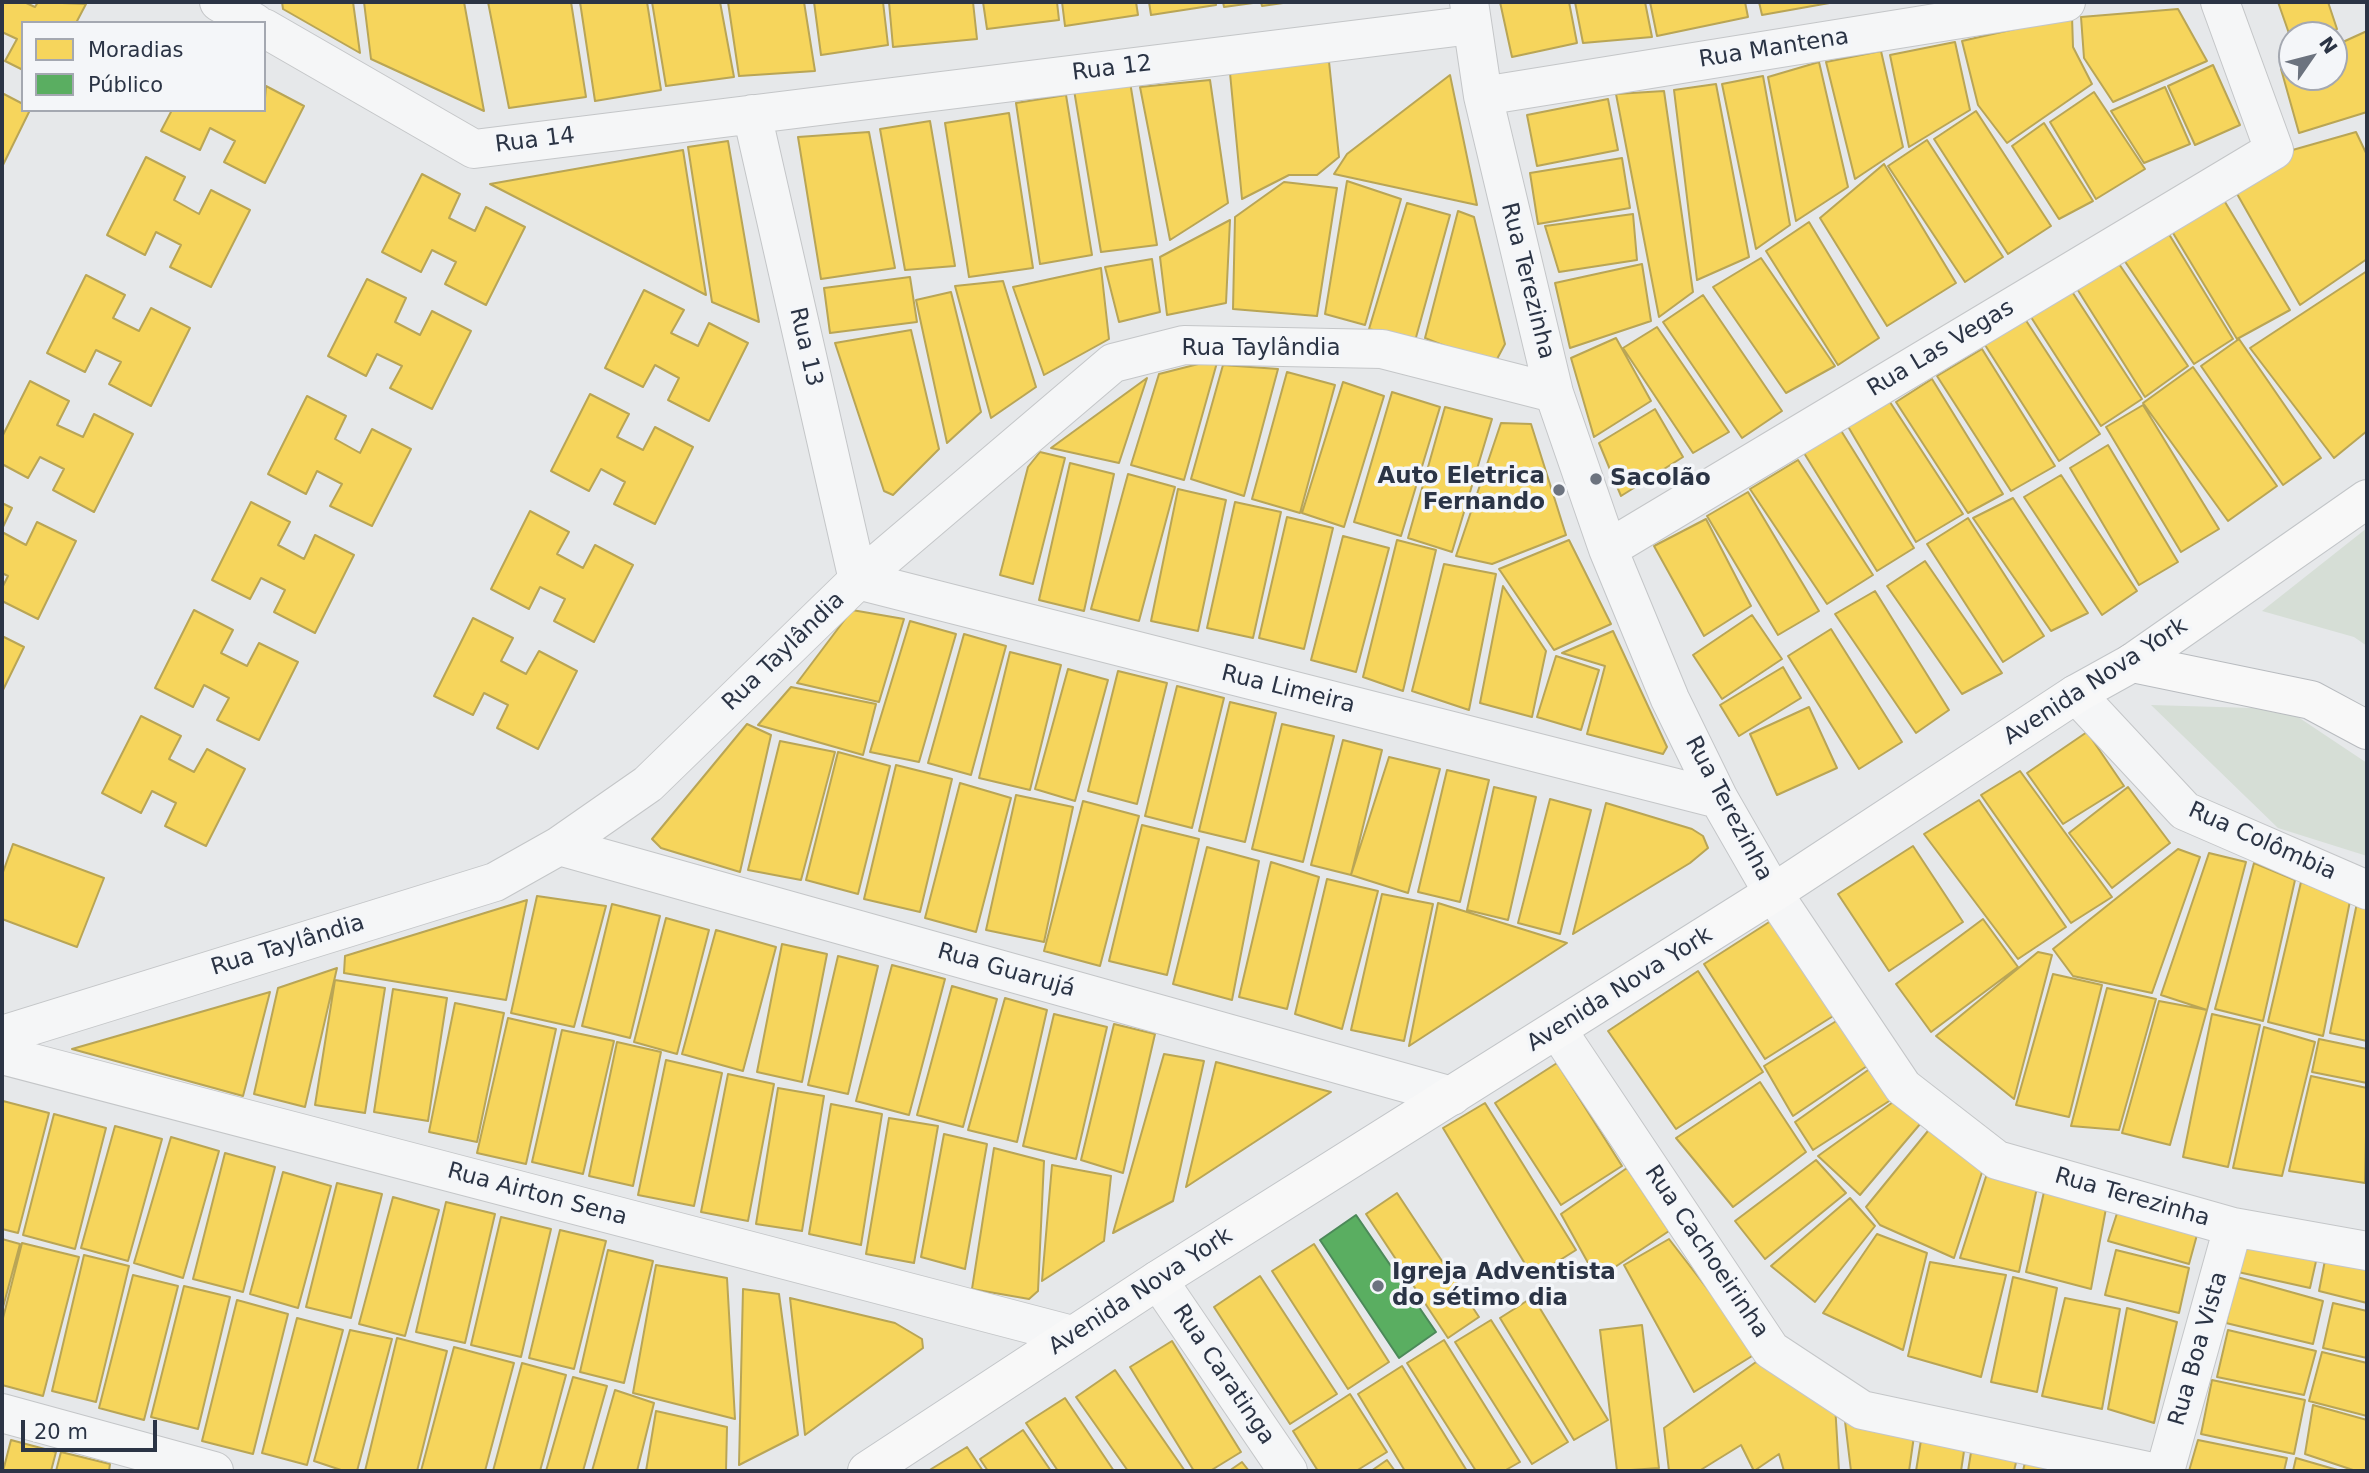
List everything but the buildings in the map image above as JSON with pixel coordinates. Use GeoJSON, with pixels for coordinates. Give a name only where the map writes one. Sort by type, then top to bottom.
{"type":"FeatureCollection","features":[{"type":"Feature","properties":{"kind":"main road","name":"Avenida Nova York"},"geometry":{"type":"LineString","coordinates":[[867,1471],[1158,1280],[1558,1031],[2076,694],[2132,663],[2367,499]]}},
{"type":"Feature","properties":{"kind":"main road"},"geometry":{"type":"LineString","coordinates":[[2132,663],[2311,699],[2367,730]]}},
{"type":"Feature","properties":{"kind":"street"},"geometry":{"type":"LineString","coordinates":[[219,2],[252,21]]}},
{"type":"Feature","properties":{"kind":"street","name":"Rua Mantena"},"geometry":{"type":"LineString","coordinates":[[1483,96],[2066,2]]}},
{"type":"Feature","properties":{"kind":"street","name":"Rua Las Vegas"},"geometry":{"type":"LineString","coordinates":[[1608,549],[2274,149],[2220,2]]}},
{"type":"Feature","properties":{"kind":"street","name":"Rua Terezinha"},"geometry":{"type":"LineString","coordinates":[[1471,13],[1483,96],[1554,393],[1608,549],[1670,699],[1719,799],[1773,893],[1903,1087],[1997,1160],[2233,1227],[2367,1251]]}},
{"type":"Feature","properties":{"kind":"street","name":"Rua 12"},"geometry":{"type":"LineString","coordinates":[[752,114],[1471,13]]}},
{"type":"Feature","properties":{"kind":"street","name":"Rua 14"},"geometry":{"type":"LineString","coordinates":[[266,29],[474,149],[752,114]]}},
{"type":"Feature","properties":{"kind":"street","name":"Rua 13"},"geometry":{"type":"LineString","coordinates":[[752,114],[858,580]]}},
{"type":"Feature","properties":{"kind":"street","name":"Rua Taylândia"},"geometry":{"type":"LineString","coordinates":[[2,1035],[495,882],[559,846],[649,784],[858,580],[1113,363],[1185,345],[1382,349],[1554,393]]}},
{"type":"Feature","properties":{"kind":"street","name":"Rua Limeira"},"geometry":{"type":"LineString","coordinates":[[858,580],[1719,799]]}},
{"type":"Feature","properties":{"kind":"street","name":"Rua Colômbia"},"geometry":{"type":"LineString","coordinates":[[2076,694],[2185,811],[2367,890]]}},
{"type":"Feature","properties":{"kind":"street","name":"Rua Guarujá"},"geometry":{"type":"LineString","coordinates":[[559,846],[1452,1096]]}},
{"type":"Feature","properties":{"kind":"street","name":"Rua Cachoeirinha"},"geometry":{"type":"LineString","coordinates":[[1558,1031],[1772,1350],[1862,1410],[2148,1471]]}},
{"type":"Feature","properties":{"kind":"street","name":"Rua Airton Sena"},"geometry":{"type":"LineString","coordinates":[[2,1055],[1072,1335]]}},
{"type":"Feature","properties":{"kind":"street","name":"Rua Boa Vista"},"geometry":{"type":"LineString","coordinates":[[2165,1471],[2233,1227]]}},
{"type":"Feature","properties":{"kind":"street","name":"Rua Caratinga"},"geometry":{"type":"LineString","coordinates":[[1158,1280],[1288,1471]]}},
{"type":"Feature","properties":{"kind":"street"},"geometry":{"type":"LineString","coordinates":[[2,1413],[214,1471]]}},
{"type":"Feature","properties":{"kind":"shaded area"},"geometry":{"type":"Polygon","coordinates":[[[2367,528],[2367,646],[2354,637],[2262,611],[2367,528]]]}},
{"type":"Feature","properties":{"kind":"shaded area"},"geometry":{"type":"Polygon","coordinates":[[[2151,705],[2286,709],[2367,763],[2367,856],[2278,828],[2151,705]]]}},
{"type":"Feature","properties":{"kind":"place","name":"Sacolão"},"geometry":{"type":"Point","coordinates":[1596,479]}},
{"type":"Feature","properties":{"kind":"place","name":"Auto Eletrica Fernando"},"geometry":{"type":"Point","coordinates":[1559,490]}},
{"type":"Feature","properties":{"kind":"place","name":"Igreja Adventista do sétimo dia"},"geometry":{"type":"Point","coordinates":[1378,1286]}}]}
